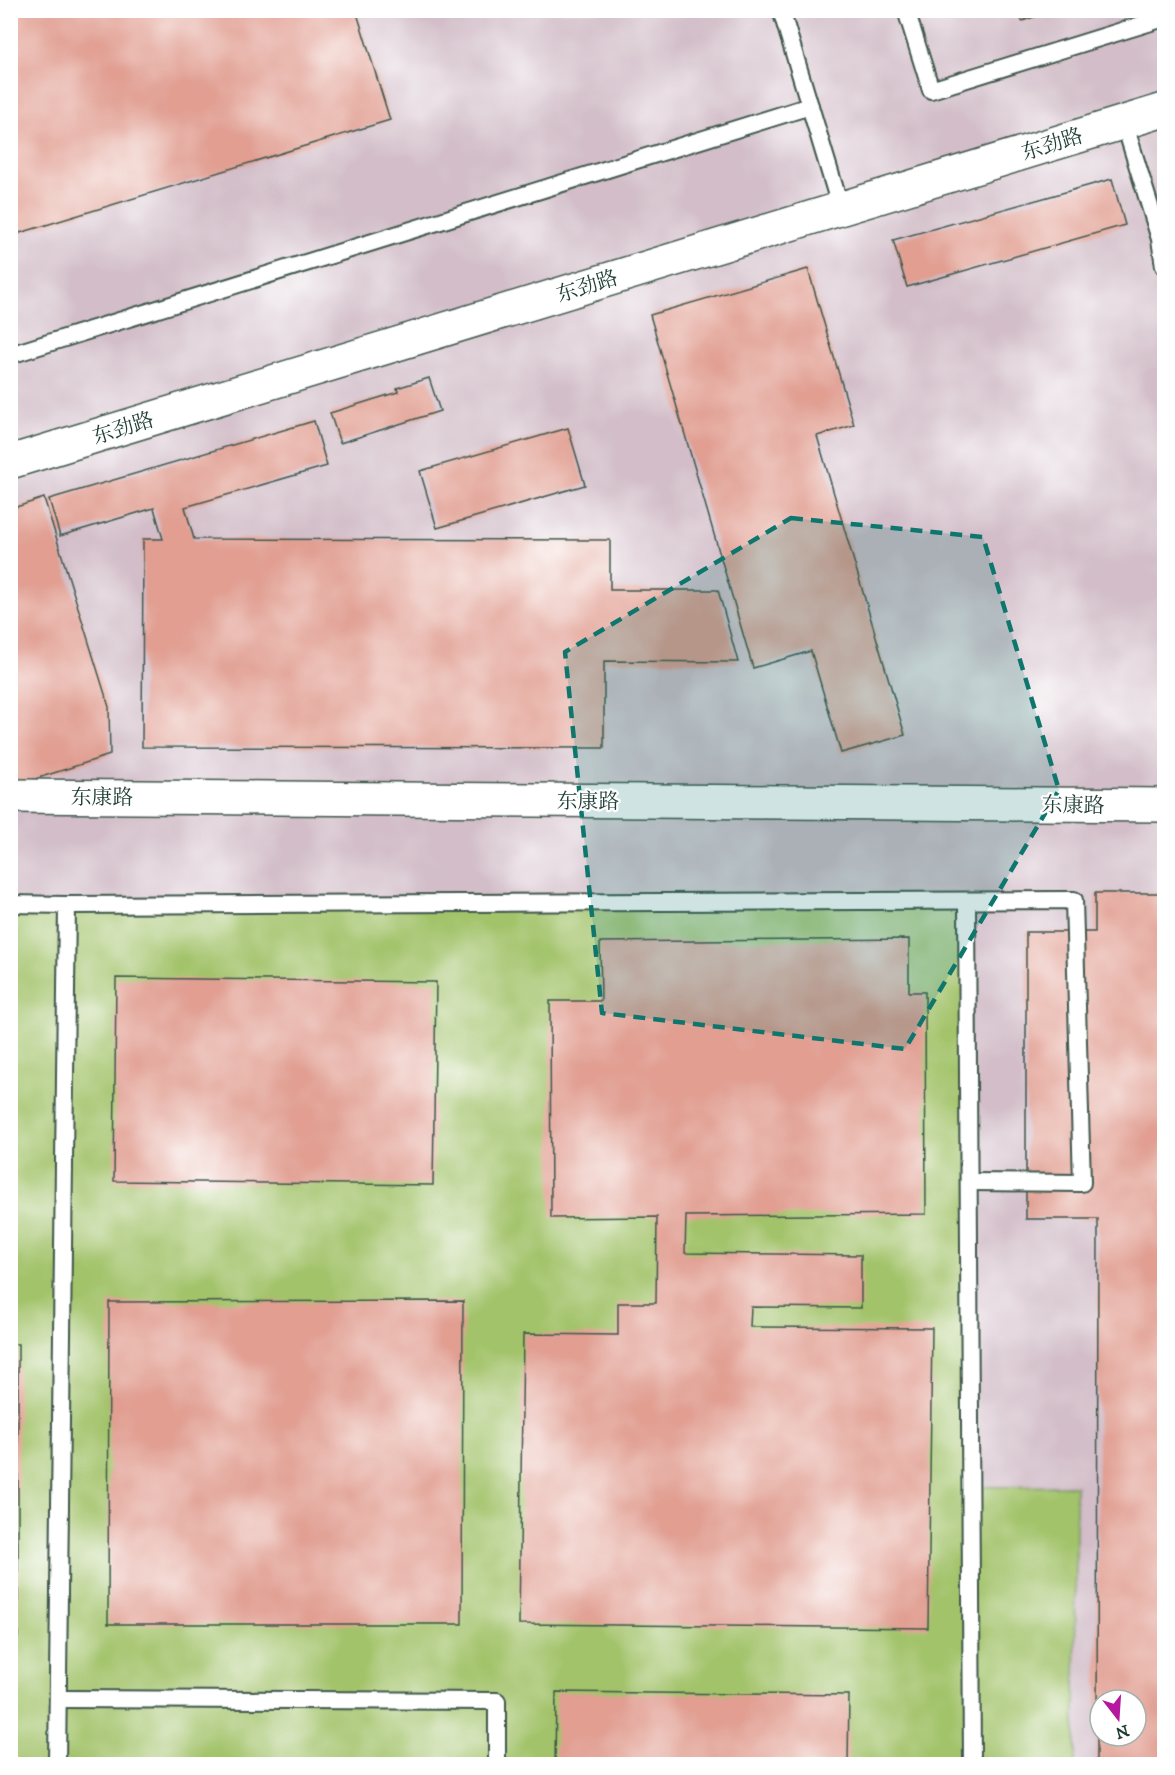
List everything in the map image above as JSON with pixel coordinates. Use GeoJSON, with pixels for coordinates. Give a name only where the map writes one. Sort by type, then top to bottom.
{"type":"FeatureCollection","features":[{"type":"Feature","properties":{"kind":"street","name":"东劲路"},"geometry":{"type":"LineString","coordinates":[[10,462],[1164,110]]}},
{"type":"Feature","properties":{"kind":"street","name":"东康路"},"geometry":{"type":"LineString","coordinates":[[10,796],[1164,805]]}},
{"type":"Feature","properties":{"kind":"lane"},"geometry":{"type":"LineString","coordinates":[[781,10],[841,209]]}},
{"type":"Feature","properties":{"kind":"lane"},"geometry":{"type":"LineString","coordinates":[[906,10],[931,90],[1164,18]]}},
{"type":"Feature","properties":{"kind":"lane"},"geometry":{"type":"LineString","coordinates":[[10,354],[810,106]]}},
{"type":"Feature","properties":{"kind":"lane"},"geometry":{"type":"LineString","coordinates":[[1124,122],[1160,239],[1164,266]]}},
{"type":"Feature","properties":{"kind":"lane"},"geometry":{"type":"LineString","coordinates":[[10,904],[1074,900],[1082,1183],[969,1182]]}},
{"type":"Feature","properties":{"kind":"lane"},"geometry":{"type":"LineString","coordinates":[[967,902],[972,1764]]}},
{"type":"Feature","properties":{"kind":"lane"},"geometry":{"type":"LineString","coordinates":[[57,1764],[67,905]]}},
{"type":"Feature","properties":{"kind":"lane"},"geometry":{"type":"LineString","coordinates":[[58,1698],[497,1701],[497,1764]]}},
{"type":"Feature","properties":{"kind":"highlighted area"},"geometry":{"type":"Polygon","coordinates":[[[791,518],[983,537],[1059,790],[905,1049],[602,1013],[565,652],[791,518]]]}},
{"type":"Feature","properties":{"kind":"shaded area"},"geometry":{"type":"Polygon","coordinates":[[[11,11],[1164,11],[1164,1764],[11,1764],[11,11]]]}},
{"type":"Feature","properties":{"kind":"green space"},"geometry":{"type":"Polygon","coordinates":[[[967,902],[971,1487],[1076,1486],[1075,1764],[11,1764],[11,904],[967,902]]]}},
{"type":"Feature","properties":{"kind":"building"},"geometry":{"type":"Polygon","coordinates":[[[10,10],[356,10],[390,120],[10,236],[10,10]]]}},
{"type":"Feature","properties":{"kind":"building"},"geometry":{"type":"Polygon","coordinates":[[[1019,10],[1052,10],[1052,11],[1022,21],[1019,10]]]}},
{"type":"Feature","properties":{"kind":"building"},"geometry":{"type":"Polygon","coordinates":[[[1112,179],[1125,225],[907,287],[893,240],[1112,179]]]}},
{"type":"Feature","properties":{"kind":"building"},"geometry":{"type":"Polygon","coordinates":[[[808,269],[854,425],[817,436],[905,735],[841,753],[811,651],[753,668],[650,315],[808,269]]]}},
{"type":"Feature","properties":{"kind":"building"},"geometry":{"type":"Polygon","coordinates":[[[429,378],[440,411],[340,443],[330,413],[398,392],[397,388],[429,378]]]}},
{"type":"Feature","properties":{"kind":"building"},"geometry":{"type":"Polygon","coordinates":[[[314,421],[327,466],[185,507],[194,539],[610,540],[610,590],[718,590],[738,662],[604,661],[604,748],[142,747],[143,539],[163,539],[154,508],[60,536],[49,499],[314,421]]]}},
{"type":"Feature","properties":{"kind":"building"},"geometry":{"type":"Polygon","coordinates":[[[568,428],[585,485],[437,528],[420,471],[568,428]]]}},
{"type":"Feature","properties":{"kind":"building"},"geometry":{"type":"Polygon","coordinates":[[[44,498],[109,707],[110,755],[10,787],[10,509],[44,498]]]}},
{"type":"Feature","properties":{"kind":"building"},"geometry":{"type":"Polygon","coordinates":[[[1095,893],[1164,893],[1164,1764],[1097,1764],[1097,1748],[1148,1748],[1148,1688],[1097,1688],[1098,1219],[1026,1219],[1026,932],[1095,932],[1095,893]]]}},
{"type":"Feature","properties":{"kind":"building"},"geometry":{"type":"Polygon","coordinates":[[[909,939],[909,992],[925,992],[926,1214],[686,1216],[685,1253],[861,1255],[861,1308],[751,1307],[750,1327],[932,1328],[928,1628],[519,1624],[523,1334],[618,1335],[618,1303],[656,1303],[657,1217],[551,1218],[550,1001],[601,1001],[600,942],[909,939]]]}},
{"type":"Feature","properties":{"kind":"building"},"geometry":{"type":"Polygon","coordinates":[[[116,978],[436,982],[433,1185],[114,1181],[116,978]]]}},
{"type":"Feature","properties":{"kind":"building"},"geometry":{"type":"Polygon","coordinates":[[[463,1301],[462,1624],[108,1624],[109,1302],[463,1301]]]}},
{"type":"Feature","properties":{"kind":"building"},"geometry":{"type":"Polygon","coordinates":[[[10,1344],[18,1344],[18,1637],[10,1637],[10,1344]]]}},
{"type":"Feature","properties":{"kind":"building"},"geometry":{"type":"Polygon","coordinates":[[[556,1692],[849,1695],[848,1764],[555,1764],[556,1692]]]}}]}
